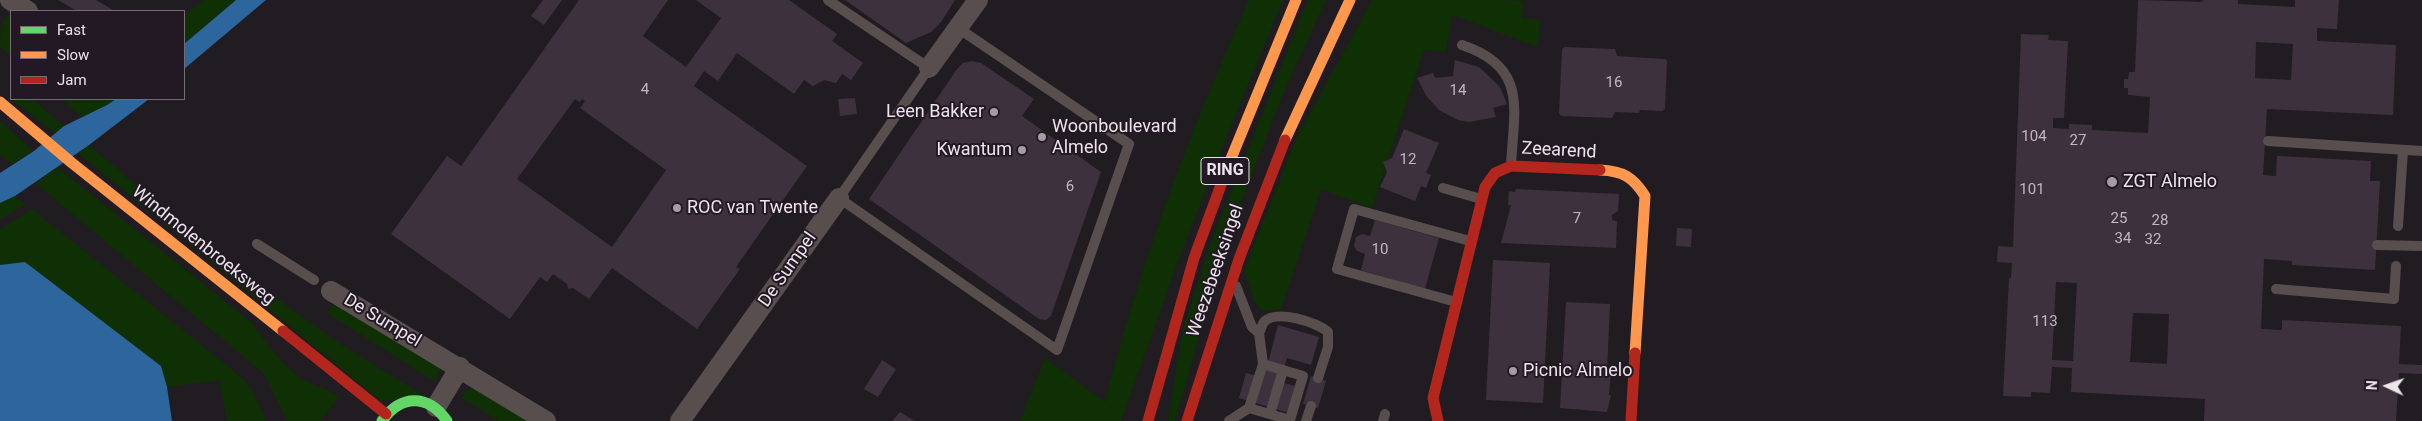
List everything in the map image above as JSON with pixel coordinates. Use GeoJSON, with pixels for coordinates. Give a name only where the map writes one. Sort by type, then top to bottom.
{"type":"FeatureCollection","features":[{"type":"Feature","properties":{"kind":"street"},"geometry":{"type":"LineString","coordinates":[[10,0],[26,10]]}},
{"type":"Feature","properties":{"kind":"street"},"geometry":{"type":"LineString","coordinates":[[929,68],[978,0]]}},
{"type":"Feature","properties":{"kind":"street","name":"Weezebeeksingel"},"geometry":{"type":"LineString","coordinates":[[1148,421],[1194,258],[1224,175],[1296,0]]}},
{"type":"Feature","properties":{"kind":"street","name":"Weezebeeksingel"},"geometry":{"type":"LineString","coordinates":[[1187,421],[1231,275],[1271,169],[1350,0]]}},
{"type":"Feature","properties":{"kind":"street","name":"Windmolenbroeksweg"},"geometry":{"type":"LineString","coordinates":[[0,102],[384,417]]}},
{"type":"Feature","properties":{"kind":"street","name":"Zeearend"},"geometry":{"type":"LineString","coordinates":[[1438,421],[1433,398],[1485,187],[1495,172],[1511,166],[1614,171],[1635,180],[1645,196],[1632,421]]}},
{"type":"Feature","properties":{"kind":"street","name":"De Sumpel"},"geometry":{"type":"LineString","coordinates":[[680,421],[839,198]]}},
{"type":"Feature","properties":{"kind":"street","name":"De Sumpel"},"geometry":{"type":"LineString","coordinates":[[331,291],[460,367],[546,421]]}},
{"type":"Feature","properties":{"kind":"street"},"geometry":{"type":"LineString","coordinates":[[384,417],[397,404],[409,400],[424,401],[441,414],[460,367]]}},
{"type":"Feature","properties":{"kind":"lane"},"geometry":{"type":"LineString","coordinates":[[828,0],[929,68]]}},
{"type":"Feature","properties":{"kind":"lane"},"geometry":{"type":"LineString","coordinates":[[839,198],[1057,350],[1129,144],[958,28]]}},
{"type":"Feature","properties":{"kind":"lane"},"geometry":{"type":"LineString","coordinates":[[1462,45],[1477,50],[1493,61],[1504,72],[1513,90],[1511,166]]}},
{"type":"Feature","properties":{"kind":"lane","name":"De Sumpel"},"geometry":{"type":"LineString","coordinates":[[839,198],[929,68]]}},
{"type":"Feature","properties":{"kind":"lane"},"geometry":{"type":"LineString","coordinates":[[2268,141],[2422,151]]}},
{"type":"Feature","properties":{"kind":"lane"},"geometry":{"type":"LineString","coordinates":[[2398,226],[2403,150]]}},
{"type":"Feature","properties":{"kind":"lane"},"geometry":{"type":"LineString","coordinates":[[1443,188],[1482,200]]}},
{"type":"Feature","properties":{"kind":"lane"},"geometry":{"type":"LineString","coordinates":[[1457,302],[1338,269],[1354,209],[1472,242]]}},
{"type":"Feature","properties":{"kind":"lane"},"geometry":{"type":"LineString","coordinates":[[257,244],[314,280]]}},
{"type":"Feature","properties":{"kind":"lane"},"geometry":{"type":"LineString","coordinates":[[2377,244],[2422,246]]}},
{"type":"Feature","properties":{"kind":"lane"},"geometry":{"type":"LineString","coordinates":[[2276,290],[2394,299],[2396,266]]}},
{"type":"Feature","properties":{"kind":"lane"},"geometry":{"type":"LineString","coordinates":[[1231,275],[1252,327],[1260,333]]}},
{"type":"Feature","properties":{"kind":"lane"},"geometry":{"type":"LineString","coordinates":[[1230,421],[1249,408],[1262,364],[1260,333],[1264,322],[1273,316],[1293,318],[1322,326],[1328,332],[1328,347],[1318,378]]}},
{"type":"Feature","properties":{"kind":"lane"},"geometry":{"type":"LineString","coordinates":[[1249,408],[1290,420],[1303,376],[1262,364]]}},
{"type":"Feature","properties":{"kind":"lane"},"geometry":{"type":"LineString","coordinates":[[1270,414],[1283,370]]}},
{"type":"Feature","properties":{"kind":"lane"},"geometry":{"type":"LineString","coordinates":[[1306,421],[1311,406]]}},
{"type":"Feature","properties":{"kind":"lane"},"geometry":{"type":"LineString","coordinates":[[1249,408],[1259,421]]}},
{"type":"Feature","properties":{"kind":"green space"},"geometry":{"type":"Polygon","coordinates":[[[204,0],[236,0],[185,43],[185,15],[204,0]]]}},
{"type":"Feature","properties":{"kind":"green space"},"geometry":{"type":"Polygon","coordinates":[[[1249,0],[1283,0],[1177,264],[1121,421],[1020,421],[1045,358],[1105,402],[1150,248],[1187,148],[1249,0]]]}},
{"type":"Feature","properties":{"kind":"green space"},"geometry":{"type":"Polygon","coordinates":[[[1308,0],[1326,0],[1283,94],[1227,239],[1175,421],[1168,421],[1183,328],[1212,239],[1308,0]]]}},
{"type":"Feature","properties":{"kind":"green space"},"geometry":{"type":"Polygon","coordinates":[[[1372,0],[1510,0],[1523,2],[1522,18],[1540,19],[1538,47],[1452,15],[1446,52],[1424,50],[1372,208],[1321,189],[1281,309],[1263,311],[1254,301],[1244,270],[1296,139],[1372,0]]]}},
{"type":"Feature","properties":{"kind":"green space"},"geometry":{"type":"Polygon","coordinates":[[[10,14],[10,56],[0,47],[2,24],[10,14]]]}},
{"type":"Feature","properties":{"kind":"green space"},"geometry":{"type":"Polygon","coordinates":[[[12,100],[33,100],[64,126],[55,133],[12,100]]]}},
{"type":"Feature","properties":{"kind":"green space"},"geometry":{"type":"Polygon","coordinates":[[[62,100],[114,100],[107,105],[82,117],[62,100]]]}},
{"type":"Feature","properties":{"kind":"green space"},"geometry":{"type":"Polygon","coordinates":[[[0,121],[33,151],[12,164],[0,155],[0,121]]]}},
{"type":"Feature","properties":{"kind":"green space"},"geometry":{"type":"Polygon","coordinates":[[[89,145],[201,239],[287,306],[343,345],[425,396],[381,401],[78,153],[89,145]]]}},
{"type":"Feature","properties":{"kind":"green space"},"geometry":{"type":"Polygon","coordinates":[[[57,167],[251,322],[275,353],[296,374],[304,380],[339,397],[320,421],[287,421],[264,374],[35,183],[57,167]]]}},
{"type":"Feature","properties":{"kind":"green space"},"geometry":{"type":"Polygon","coordinates":[[[15,196],[25,204],[0,220],[0,203],[15,196]]]}},
{"type":"Feature","properties":{"kind":"green space"},"geometry":{"type":"Polygon","coordinates":[[[32,209],[241,377],[252,389],[266,421],[227,421],[219,380],[167,387],[161,366],[25,262],[0,265],[0,229],[32,209]]]}},
{"type":"Feature","properties":{"kind":"green space"},"geometry":{"type":"Polygon","coordinates":[[[334,303],[442,366],[435,382],[327,313],[334,303]]]}},
{"type":"Feature","properties":{"kind":"green space"},"geometry":{"type":"Polygon","coordinates":[[[475,387],[532,421],[499,421],[461,398],[467,390],[475,387]]]}},
{"type":"Feature","properties":{"kind":"water"},"geometry":{"type":"Polygon","coordinates":[[[236,0],[266,0],[185,68],[185,43],[236,0]]]}},
{"type":"Feature","properties":{"kind":"water"},"geometry":{"type":"Polygon","coordinates":[[[114,100],[148,100],[89,145],[15,196],[0,203],[0,173],[34,151],[64,126],[114,100]]]}},
{"type":"Feature","properties":{"kind":"water"},"geometry":{"type":"Polygon","coordinates":[[[25,262],[161,366],[167,387],[172,421],[0,421],[0,265],[25,262]]]}},
{"type":"Feature","properties":{"kind":"building"},"geometry":{"type":"Polygon","coordinates":[[[58,0],[96,0],[113,10],[75,10],[58,0]]]}},
{"type":"Feature","properties":{"kind":"building"},"geometry":{"type":"Polygon","coordinates":[[[543,0],[562,0],[544,25],[531,16],[543,0]]]}},
{"type":"Feature","properties":{"kind":"building"},"geometry":{"type":"Polygon","coordinates":[[[579,0],[668,0],[643,36],[686,67],[721,18],[696,0],[789,0],[837,34],[832,41],[863,63],[851,80],[842,74],[836,83],[824,80],[813,86],[804,80],[794,94],[737,53],[718,81],[704,71],[694,86],[807,166],[736,267],[740,269],[697,329],[612,268],[589,299],[573,288],[568,289],[567,284],[553,274],[547,282],[540,277],[510,319],[391,234],[447,156],[461,166],[579,0]],[[575,99],[517,179],[612,247],[666,170],[580,108],[585,101],[582,99],[580,102],[575,99]]]}},
{"type":"Feature","properties":{"kind":"building"},"geometry":{"type":"Polygon","coordinates":[[[845,0],[955,0],[941,22],[931,32],[906,43],[845,0]]]}},
{"type":"Feature","properties":{"kind":"building"},"geometry":{"type":"Polygon","coordinates":[[[2138,0],[2202,2],[2203,0],[2238,0],[2238,4],[2295,7],[2295,0],[2339,0],[2337,29],[2317,28],[2317,41],[2396,45],[2393,115],[2267,109],[2263,175],[2276,176],[2277,156],[2371,161],[2370,181],[2380,181],[2375,270],[2292,265],[2292,261],[2264,259],[2261,329],[2282,330],[2282,320],[2401,326],[2399,364],[2422,365],[2422,374],[2399,373],[2396,421],[2204,421],[2205,399],[2071,392],[2072,368],[2052,367],[2050,393],[2031,392],[2031,397],[2003,396],[2009,278],[2011,278],[2012,263],[1997,262],[1998,246],[2013,247],[2021,34],[2049,35],[2048,40],[2068,41],[2064,118],[2053,118],[2053,128],[2069,129],[2069,124],[2092,125],[2092,130],[2148,133],[2150,97],[2128,95],[2128,88],[2124,88],[2124,79],[2128,79],[2129,72],[2135,72],[2138,0]],[[2256,42],[2255,78],[2291,80],[2293,44],[2256,42]],[[2056,282],[2052,360],[2073,361],[2077,283],[2056,282]],[[2133,313],[2130,362],[2167,364],[2169,314],[2133,313]]]}},
{"type":"Feature","properties":{"kind":"building"},"geometry":{"type":"Polygon","coordinates":[[[1565,47],[1615,49],[1617,56],[1665,59],[1667,61],[1665,109],[1662,111],[1640,110],[1639,113],[1615,112],[1612,118],[1561,116],[1559,113],[1562,49],[1565,47]]]}},
{"type":"Feature","properties":{"kind":"building"},"geometry":{"type":"Polygon","coordinates":[[[1455,60],[1479,67],[1500,87],[1507,104],[1493,108],[1496,117],[1469,122],[1458,120],[1439,110],[1427,97],[1417,78],[1433,73],[1435,78],[1453,76],[1455,60]]]}},
{"type":"Feature","properties":{"kind":"building"},"geometry":{"type":"Polygon","coordinates":[[[972,61],[981,63],[1034,99],[1022,116],[1101,172],[1051,316],[1046,320],[1039,319],[869,199],[957,69],[963,63],[972,61]]]}},
{"type":"Feature","properties":{"kind":"building"},"geometry":{"type":"Polygon","coordinates":[[[855,98],[857,114],[840,116],[838,99],[855,98]]]}},
{"type":"Feature","properties":{"kind":"building"},"geometry":{"type":"Polygon","coordinates":[[[1404,129],[1439,143],[1426,173],[1431,175],[1426,188],[1421,186],[1415,201],[1380,187],[1387,172],[1383,162],[1392,158],[1404,129]]]}},
{"type":"Feature","properties":{"kind":"building"},"geometry":{"type":"Polygon","coordinates":[[[1516,189],[1619,194],[1618,211],[1612,215],[1612,220],[1617,221],[1616,248],[1501,243],[1511,205],[1508,205],[1509,191],[1515,192],[1516,189]]]}},
{"type":"Feature","properties":{"kind":"building"},"geometry":{"type":"Polygon","coordinates":[[[1375,220],[1439,238],[1425,289],[1361,270],[1365,254],[1357,251],[1354,246],[1356,237],[1362,234],[1370,236],[1375,220]]]}},
{"type":"Feature","properties":{"kind":"building"},"geometry":{"type":"Polygon","coordinates":[[[1677,228],[1692,229],[1691,247],[1676,246],[1677,228]]]}},
{"type":"Feature","properties":{"kind":"building"},"geometry":{"type":"Polygon","coordinates":[[[1493,260],[1550,263],[1543,403],[1486,400],[1493,260]]]}},
{"type":"Feature","properties":{"kind":"building"},"geometry":{"type":"Polygon","coordinates":[[[1566,302],[1610,304],[1607,371],[1611,371],[1609,395],[1611,395],[1607,412],[1560,408],[1566,302]]]}},
{"type":"Feature","properties":{"kind":"building"},"geometry":{"type":"Polygon","coordinates":[[[1278,325],[1319,337],[1311,365],[1287,358],[1280,382],[1303,388],[1296,415],[1239,398],[1246,373],[1264,378],[1278,325]]]}},
{"type":"Feature","properties":{"kind":"building"},"geometry":{"type":"Polygon","coordinates":[[[882,360],[896,369],[878,397],[864,389],[882,360]]]}},
{"type":"Feature","properties":{"kind":"building"},"geometry":{"type":"Polygon","coordinates":[[[1311,376],[1326,381],[1318,408],[1303,404],[1311,376]]]}},
{"type":"Feature","properties":{"kind":"building"},"geometry":{"type":"Polygon","coordinates":[[[900,412],[915,421],[892,421],[900,412]]]}},
{"type":"Feature","properties":{"kind":"traffic: fast"},"geometry":{"type":"LineString","coordinates":[[382,421],[389,412],[398,406],[414,401],[432,406],[447,421]]}},
{"type":"Feature","properties":{"kind":"traffic: slow"},"geometry":{"type":"LineString","coordinates":[[1228,166],[1296,0]]}},
{"type":"Feature","properties":{"kind":"traffic: slow"},"geometry":{"type":"LineString","coordinates":[[1285,140],[1350,0]]}},
{"type":"Feature","properties":{"kind":"traffic: slow"},"geometry":{"type":"LineString","coordinates":[[0,102],[72,163],[283,331]]}},
{"type":"Feature","properties":{"kind":"traffic: slow"},"geometry":{"type":"LineString","coordinates":[[1600,170],[1627,176],[1645,196],[1635,353]]}},
{"type":"Feature","properties":{"kind":"traffic: jam"},"geometry":{"type":"LineString","coordinates":[[1187,421],[1239,259],[1285,140]]}},
{"type":"Feature","properties":{"kind":"traffic: jam"},"geometry":{"type":"LineString","coordinates":[[1148,421],[1194,258],[1228,166]]}},
{"type":"Feature","properties":{"kind":"traffic: jam"},"geometry":{"type":"LineString","coordinates":[[1438,421],[1433,398],[1485,187],[1495,173],[1511,166],[1600,170]]}},
{"type":"Feature","properties":{"kind":"traffic: jam"},"geometry":{"type":"LineString","coordinates":[[283,331],[386,414]]}},
{"type":"Feature","properties":{"kind":"traffic: jam"},"geometry":{"type":"LineString","coordinates":[[1631,421],[1635,353]]}},
{"type":"Feature","properties":{"kind":"place","name":"Leen Bakker"},"geometry":{"type":"Point","coordinates":[994,112]}},
{"type":"Feature","properties":{"kind":"place","name":"Woonboulevard Almelo"},"geometry":{"type":"Point","coordinates":[1042,137]}},
{"type":"Feature","properties":{"kind":"place","name":"Kwantum"},"geometry":{"type":"Point","coordinates":[1022,150]}},
{"type":"Feature","properties":{"kind":"place","name":"ZGT Almelo"},"geometry":{"type":"Point","coordinates":[2112,182]}},
{"type":"Feature","properties":{"kind":"place","name":"ROC van Twente"},"geometry":{"type":"Point","coordinates":[677,208]}},
{"type":"Feature","properties":{"kind":"place","name":"Picnic Almelo"},"geometry":{"type":"Point","coordinates":[1513,371]}}]}
